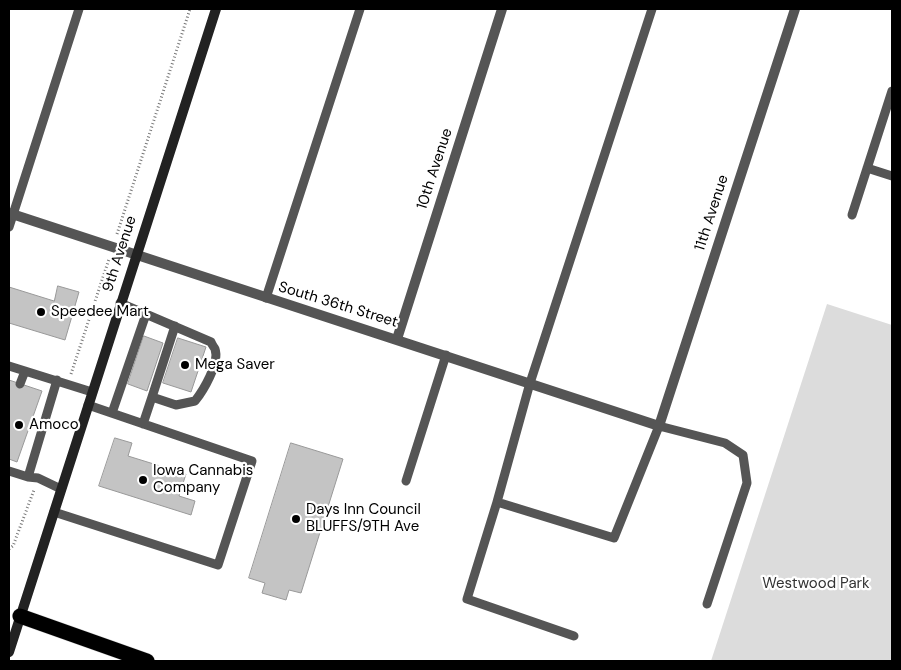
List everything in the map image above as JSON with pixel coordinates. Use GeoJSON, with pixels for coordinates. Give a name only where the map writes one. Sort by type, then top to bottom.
{"type":"FeatureCollection","features":[{"type":"Feature","properties":{"kind":"highway"},"geometry":{"type":"LineString","coordinates":[[15,614],[147,661]]}},
{"type":"Feature","properties":{"kind":"main road","name":"9th Avenue"},"geometry":{"type":"LineString","coordinates":[[9,652],[15,614],[54,512],[216,9]]}},
{"type":"Feature","properties":{"kind":"street","name":"10th Avenue"},"geometry":{"type":"LineString","coordinates":[[397,339],[502,9]]}},
{"type":"Feature","properties":{"kind":"street","name":"11th Avenue"},"geometry":{"type":"LineString","coordinates":[[659,426],[794,9]]}},
{"type":"Feature","properties":{"kind":"street","name":"South 36th Street"},"geometry":{"type":"LineString","coordinates":[[11,214],[659,426]]}},
{"type":"Feature","properties":{"kind":"lane"},"geometry":{"type":"LineString","coordinates":[[9,227],[11,214],[79,9]]}},
{"type":"Feature","properties":{"kind":"lane"},"geometry":{"type":"LineString","coordinates":[[266,298],[360,9]]}},
{"type":"Feature","properties":{"kind":"lane"},"geometry":{"type":"LineString","coordinates":[[574,636],[467,599],[497,502],[530,383],[652,9]]}},
{"type":"Feature","properties":{"kind":"lane"},"geometry":{"type":"LineString","coordinates":[[852,215],[892,91]]}},
{"type":"Feature","properties":{"kind":"lane"},"geometry":{"type":"LineString","coordinates":[[868,168],[892,176]]}},
{"type":"Feature","properties":{"kind":"lane"},"geometry":{"type":"LineString","coordinates":[[120,303],[210,342],[216,350],[216,358],[207,385],[195,401],[176,405],[152,397]]}},
{"type":"Feature","properties":{"kind":"lane"},"geometry":{"type":"LineString","coordinates":[[112,413],[146,314]]}},
{"type":"Feature","properties":{"kind":"lane"},"geometry":{"type":"LineString","coordinates":[[143,424],[175,326]]}},
{"type":"Feature","properties":{"kind":"lane"},"geometry":{"type":"LineString","coordinates":[[406,480],[446,355]]}},
{"type":"Feature","properties":{"kind":"lane"},"geometry":{"type":"LineString","coordinates":[[9,366],[92,392]]}},
{"type":"Feature","properties":{"kind":"lane"},"geometry":{"type":"LineString","coordinates":[[20,384],[25,371]]}},
{"type":"Feature","properties":{"kind":"lane"},"geometry":{"type":"LineString","coordinates":[[28,476],[57,380]]}},
{"type":"Feature","properties":{"kind":"lane"},"geometry":{"type":"LineString","coordinates":[[54,512],[218,565],[252,461],[88,405]]}},
{"type":"Feature","properties":{"kind":"lane"},"geometry":{"type":"LineString","coordinates":[[497,502],[614,538],[659,426],[725,442],[744,455],[747,483],[707,604]]}},
{"type":"Feature","properties":{"kind":"lane"},"geometry":{"type":"LineString","coordinates":[[9,471],[38,478],[61,489]]}},
{"type":"Feature","properties":{"kind":"path"},"geometry":{"type":"LineString","coordinates":[[68,383],[190,9]]}},
{"type":"Feature","properties":{"kind":"path"},"geometry":{"type":"LineString","coordinates":[[9,549],[13,546],[38,478]]}},
{"type":"Feature","properties":{"kind":"green space","name":"Westwood Park"},"geometry":{"type":"Polygon","coordinates":[[[827,304],[892,325],[892,661],[711,661],[827,304]]]}},
{"type":"Feature","properties":{"kind":"building","name":"Speedee Mart"},"geometry":{"type":"Polygon","coordinates":[[[58,286],[79,292],[65,340],[9,323],[9,287],[54,301],[58,286]]]}},
{"type":"Feature","properties":{"kind":"building"},"geometry":{"type":"Polygon","coordinates":[[[144,336],[163,343],[147,391],[128,384],[144,336]]]}},
{"type":"Feature","properties":{"kind":"building","name":"Mega Saver"},"geometry":{"type":"Polygon","coordinates":[[[178,338],[206,347],[191,392],[163,383],[178,338]]]}},
{"type":"Feature","properties":{"kind":"building","name":"Amoco"},"geometry":{"type":"Polygon","coordinates":[[[9,380],[42,391],[17,462],[9,459],[9,380]]]}},
{"type":"Feature","properties":{"kind":"building","name":"Iowa Cannabis Company"},"geometry":{"type":"Polygon","coordinates":[[[115,438],[132,443],[128,456],[186,474],[179,496],[195,501],[191,515],[99,486],[115,438]]]}},
{"type":"Feature","properties":{"kind":"building","name":"Days Inn Council BLUFFS/9TH Ave"},"geometry":{"type":"Polygon","coordinates":[[[291,443],[343,459],[301,593],[289,590],[286,600],[262,593],[265,583],[249,578],[291,443]]]}},
{"type":"Feature","properties":{"kind":"place","name":"Speedee Mart"},"geometry":{"type":"Point","coordinates":[41,312]}},
{"type":"Feature","properties":{"kind":"place","name":"Mega Saver"},"geometry":{"type":"Point","coordinates":[185,365]}},
{"type":"Feature","properties":{"kind":"place","name":"Amoco"},"geometry":{"type":"Point","coordinates":[19,425]}},
{"type":"Feature","properties":{"kind":"place","name":"Iowa Cannabis Company"},"geometry":{"type":"Point","coordinates":[143,480]}},
{"type":"Feature","properties":{"kind":"place","name":"Days Inn Council BLUFFS/9TH Ave"},"geometry":{"type":"Point","coordinates":[296,519]}}]}
